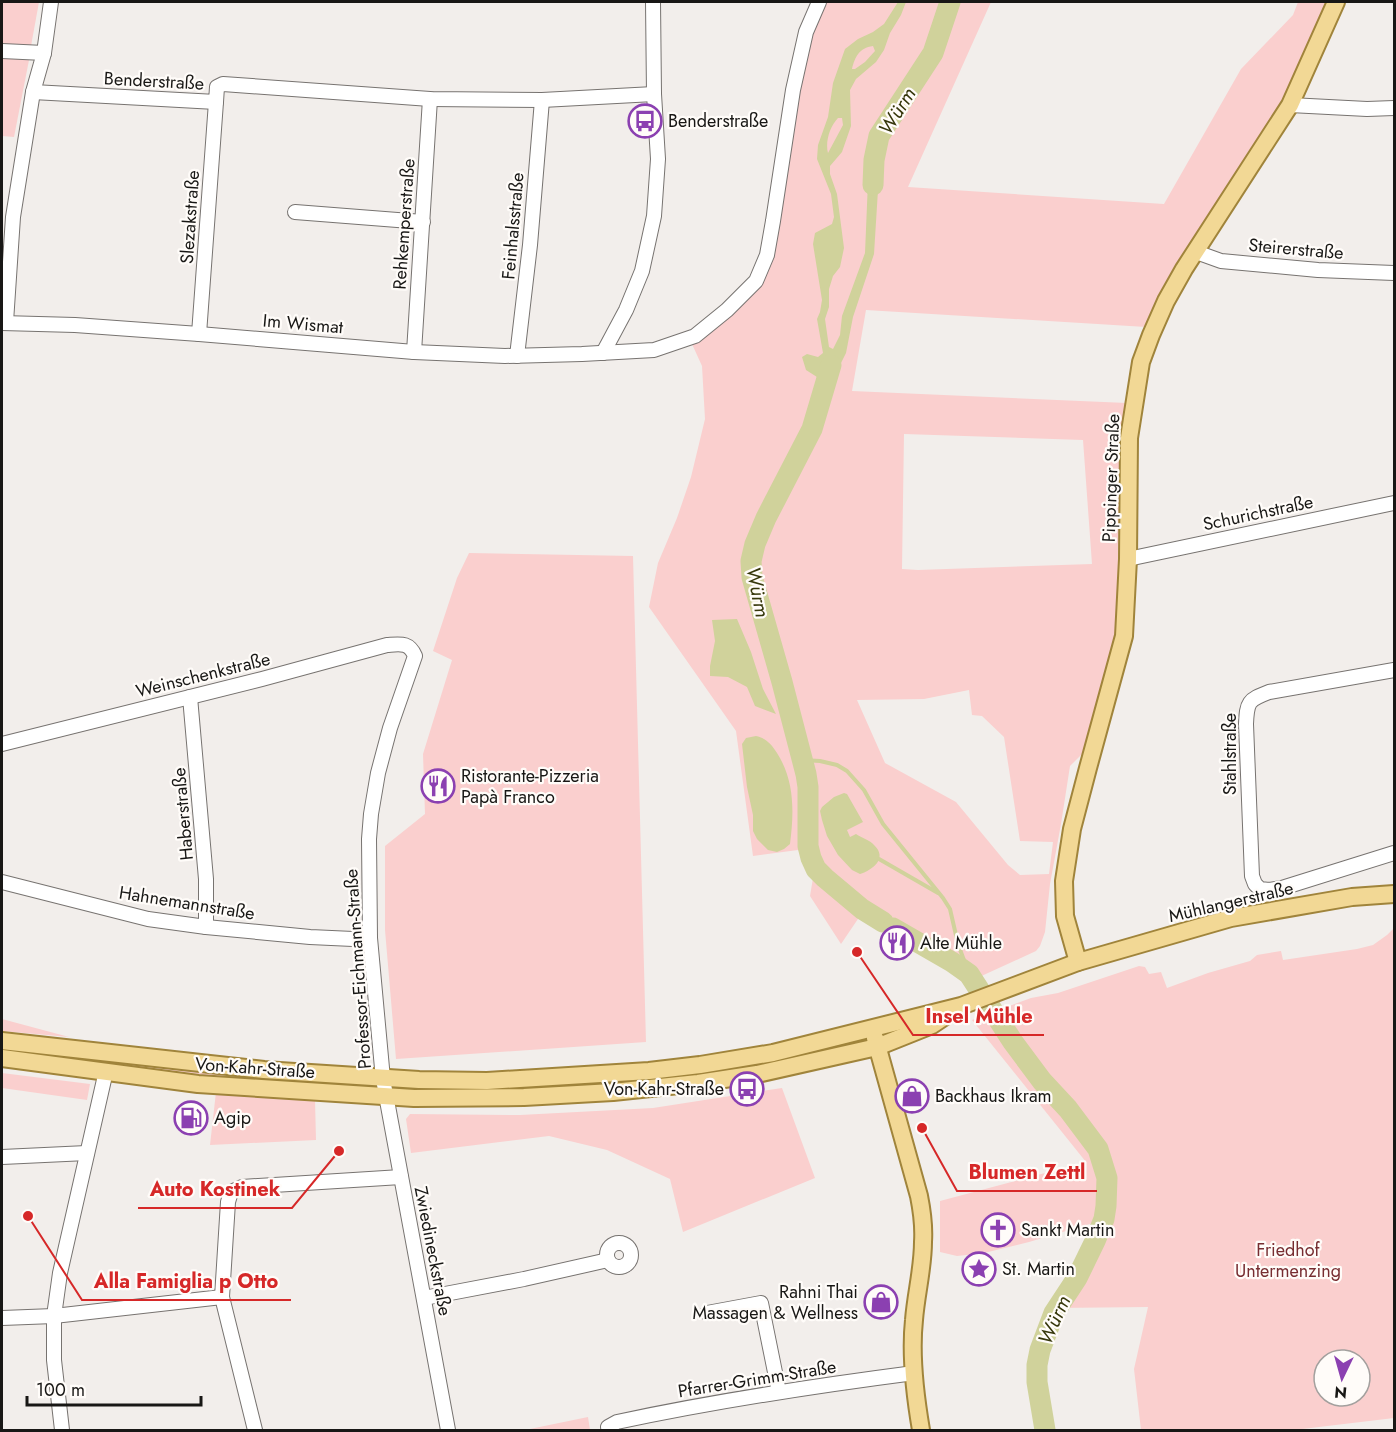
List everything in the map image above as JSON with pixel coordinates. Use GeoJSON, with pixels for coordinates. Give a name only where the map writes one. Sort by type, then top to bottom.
{"type":"FeatureCollection","features":[{"type":"Feature","properties":{"kind":"main road","name":"Pippinger Straße"},"geometry":{"type":"LineString","coordinates":[[1078,962],[1065,916],[1064,880],[1072,829],[1124,636],[1128,559],[1129,438],[1141,362],[1150,335],[1167,301],[1290,105],[1336,2]]}},
{"type":"Feature","properties":{"kind":"main road","name":"Mühlangerstraße"},"geometry":{"type":"LineString","coordinates":[[1078,962],[1230,918],[1352,897],[1395,894]]}},
{"type":"Feature","properties":{"kind":"main road","name":"Von-Kahr-Straße"},"geometry":{"type":"LineString","coordinates":[[2,1041],[218,1065],[383,1078],[487,1081],[649,1071],[743,1059],[872,1028],[961,1005],[1078,962]]}},
{"type":"Feature","properties":{"kind":"main road","name":"Von-Kahr-Straße"},"geometry":{"type":"LineString","coordinates":[[2,1058],[198,1084],[387,1097],[524,1097],[613,1092],[757,1074],[877,1047],[932,1025],[961,1005]]}},
{"type":"Feature","properties":{"kind":"main road"},"geometry":{"type":"LineString","coordinates":[[872,1028],[922,1210],[923,1243],[914,1319],[914,1373],[921,1431]]}},
{"type":"Feature","properties":{"kind":"street"},"geometry":{"type":"LineString","coordinates":[[4,322],[7,216],[33,92],[44,53],[51,2]]}},
{"type":"Feature","properties":{"kind":"street"},"geometry":{"type":"LineString","coordinates":[[603,353],[626,310],[642,271],[654,216],[658,159],[654,94],[653,2]]}},
{"type":"Feature","properties":{"kind":"street","name":"Im Wismat"},"geometry":{"type":"LineString","coordinates":[[4,322],[75,325],[482,356],[654,350],[695,336],[727,310],[756,281],[767,255],[791,101],[806,32],[819,2]]}},
{"type":"Feature","properties":{"kind":"street"},"geometry":{"type":"LineString","coordinates":[[2,51],[44,53]]}},
{"type":"Feature","properties":{"kind":"street","name":"Benderstraße"},"geometry":{"type":"LineString","coordinates":[[33,92],[216,102],[217,87],[223,84],[430,99],[542,100],[654,94]]}},
{"type":"Feature","properties":{"kind":"street","name":"Rehkemperstraße"},"geometry":{"type":"LineString","coordinates":[[414,351],[430,99]]}},
{"type":"Feature","properties":{"kind":"street","name":"Feinhalsstraße"},"geometry":{"type":"LineString","coordinates":[[517,356],[530,245],[542,100]]}},
{"type":"Feature","properties":{"kind":"street","name":"Slezakstraße"},"geometry":{"type":"LineString","coordinates":[[199,334],[216,102]]}},
{"type":"Feature","properties":{"kind":"street"},"geometry":{"type":"LineString","coordinates":[[1290,105],[1395,108]]}},
{"type":"Feature","properties":{"kind":"street"},"geometry":{"type":"LineString","coordinates":[[295,212],[423,222]]}},
{"type":"Feature","properties":{"kind":"street","name":"Steirerstraße"},"geometry":{"type":"LineString","coordinates":[[1196,252],[1221,261],[1318,270],[1395,273]]}},
{"type":"Feature","properties":{"kind":"street","name":"Schurichstraße"},"geometry":{"type":"LineString","coordinates":[[1128,559],[1395,503]]}},
{"type":"Feature","properties":{"kind":"street","name":"Weinschenkstraße"},"geometry":{"type":"LineString","coordinates":[[2,744],[387,645],[402,644],[412,649]]}},
{"type":"Feature","properties":{"kind":"street","name":"Professor-Eichmann-Straße"},"geometry":{"type":"LineString","coordinates":[[383,1078],[370,938],[369,839],[378,773],[390,728],[415,656],[412,649]]}},
{"type":"Feature","properties":{"kind":"street","name":"Stahlstraße"},"geometry":{"type":"LineString","coordinates":[[1395,670],[1269,692],[1255,697],[1247,706],[1246,724],[1252,876],[1260,889],[1282,888],[1395,853]]}},
{"type":"Feature","properties":{"kind":"street","name":"Haberstraße"},"geometry":{"type":"LineString","coordinates":[[190,697],[206,879],[206,927]]}},
{"type":"Feature","properties":{"kind":"street","name":"Hahnemannstraße"},"geometry":{"type":"LineString","coordinates":[[2,882],[148,919],[310,937],[370,938]]}},
{"type":"Feature","properties":{"kind":"street"},"geometry":{"type":"LineString","coordinates":[[62,1431],[54,1360],[54,1316],[60,1273],[106,1071]]}},
{"type":"Feature","properties":{"kind":"street","name":"Zwiedineckstraße"},"geometry":{"type":"LineString","coordinates":[[383,1078],[448,1431]]}},
{"type":"Feature","properties":{"kind":"street"},"geometry":{"type":"LineString","coordinates":[[2,1157],[87,1153]]}},
{"type":"Feature","properties":{"kind":"street"},"geometry":{"type":"LineString","coordinates":[[255,1431],[222,1297],[228,1202],[231,1192],[242,1187],[401,1177]]}},
{"type":"Feature","properties":{"kind":"street"},"geometry":{"type":"LineString","coordinates":[[423,1298],[608,1260]]}},
{"type":"Feature","properties":{"kind":"street"},"geometry":{"type":"LineString","coordinates":[[2,1318],[54,1316],[222,1297]]}},
{"type":"Feature","properties":{"kind":"street"},"geometry":{"type":"LineString","coordinates":[[707,1313],[761,1303],[779,1392]]}},
{"type":"Feature","properties":{"kind":"street","name":"Pfarrer-Grimm-Straße"},"geometry":{"type":"LineString","coordinates":[[608,1427],[616,1422],[630,1419],[779,1392],[914,1373]]}},
{"type":"Feature","properties":{"kind":"green space"},"geometry":{"type":"Polygon","coordinates":[[[2,2],[39,2],[31,46],[2,44],[2,2]]]}},
{"type":"Feature","properties":{"kind":"green space"},"geometry":{"type":"Polygon","coordinates":[[[823,2],[991,2],[908,187],[1164,204],[1241,69],[1293,15],[1298,2],[1327,2],[1286,93],[1146,327],[866,310],[852,391],[1127,403],[1121,620],[1086,750],[1070,766],[1050,884],[1045,932],[1036,951],[964,984],[933,955],[862,913],[841,944],[810,896],[814,872],[798,850],[753,856],[736,731],[649,607],[658,563],[691,477],[705,419],[702,366],[692,344],[761,280],[811,27],[823,2]],[[904,434],[902,569],[1092,564],[1083,440],[904,434]],[[969,690],[924,699],[857,700],[885,763],[956,802],[1008,865],[1020,875],[1049,874],[1053,842],[1020,841],[1004,737],[982,716],[972,715],[969,690]]]}},
{"type":"Feature","properties":{"kind":"green space"},"geometry":{"type":"Polygon","coordinates":[[[2,57],[27,57],[29,60],[14,137],[2,136],[2,57]]]}},
{"type":"Feature","properties":{"kind":"green space"},"geometry":{"type":"Polygon","coordinates":[[[469,553],[633,556],[646,1042],[396,1059],[385,930],[385,846],[425,814],[423,754],[452,660],[433,651],[457,578],[469,553]]]}},
{"type":"Feature","properties":{"kind":"green space","name":"Friedhof Untermenzing"},"geometry":{"type":"Polygon","coordinates":[[[1394,928],[1394,1418],[1294,1430],[1141,1430],[1134,1369],[1148,1307],[1056,1308],[1103,1220],[984,1253],[957,1256],[940,1252],[940,1201],[1086,1162],[972,1020],[1031,998],[1058,993],[1139,966],[1145,967],[1149,974],[1161,972],[1167,988],[1250,961],[1257,955],[1281,951],[1283,960],[1373,945],[1394,928]]]}},
{"type":"Feature","properties":{"kind":"green space"},"geometry":{"type":"Polygon","coordinates":[[[2,1019],[69,1037],[2,1031],[2,1019]]]}},
{"type":"Feature","properties":{"kind":"green space"},"geometry":{"type":"Polygon","coordinates":[[[845,1037],[848,1044],[808,1054],[730,1070],[657,1080],[589,1086],[522,1088],[420,1089],[419,1086],[484,1086],[845,1037]]]}},
{"type":"Feature","properties":{"kind":"green space"},"geometry":{"type":"Polygon","coordinates":[[[92,1054],[234,1073],[218,1077],[92,1060],[92,1054]]]}},
{"type":"Feature","properties":{"kind":"green space"},"geometry":{"type":"Polygon","coordinates":[[[2,1073],[90,1084],[87,1100],[2,1088],[2,1073]]]}},
{"type":"Feature","properties":{"kind":"green space"},"geometry":{"type":"Polygon","coordinates":[[[782,1088],[815,1178],[683,1232],[670,1179],[607,1150],[549,1136],[411,1153],[406,1119],[410,1114],[520,1115],[653,1108],[782,1088]]]}},
{"type":"Feature","properties":{"kind":"green space"},"geometry":{"type":"Polygon","coordinates":[[[216,1092],[315,1100],[316,1140],[210,1145],[216,1092]]]}},
{"type":"Feature","properties":{"kind":"green space"},"geometry":{"type":"Polygon","coordinates":[[[588,1417],[590,1430],[525,1430],[588,1417]]]}},
{"type":"Feature","properties":{"kind":"shaded area"},"geometry":{"type":"Polygon","coordinates":[[[898,2],[906,2],[884,50],[876,62],[856,79],[850,90],[851,126],[842,152],[830,166],[830,174],[837,194],[844,248],[840,267],[833,276],[829,289],[829,307],[825,319],[829,347],[833,349],[840,335],[842,316],[865,253],[869,157],[880,158],[874,254],[853,317],[846,353],[837,371],[830,395],[816,390],[817,377],[806,370],[802,357],[807,354],[818,357],[823,353],[817,319],[822,300],[813,244],[815,233],[832,224],[834,217],[831,194],[817,159],[818,145],[828,117],[833,83],[845,49],[884,24],[898,2]],[[873,46],[858,54],[852,69],[865,62],[875,51],[873,46]],[[838,118],[829,134],[828,153],[843,125],[842,118],[838,118]]]}},
{"type":"Feature","properties":{"kind":"shaded area"},"geometry":{"type":"Polygon","coordinates":[[[737,619],[763,689],[776,714],[755,706],[747,687],[728,677],[710,676],[715,641],[712,620],[737,619]]]}},
{"type":"Feature","properties":{"kind":"shaded area"},"geometry":{"type":"Polygon","coordinates":[[[756,736],[766,740],[775,750],[787,775],[792,797],[790,844],[777,852],[768,850],[757,839],[753,831],[753,815],[742,744],[746,738],[756,736]]]}},
{"type":"Feature","properties":{"kind":"shaded area"},"geometry":{"type":"Polygon","coordinates":[[[847,794],[863,822],[847,830],[850,837],[856,834],[868,840],[880,854],[877,863],[870,870],[860,874],[852,870],[838,855],[827,836],[820,811],[834,797],[847,794]]]}},
{"type":"Feature","properties":{"kind":"waterway","name":"Würm"},"geometry":{"type":"LineString","coordinates":[[873,185],[874,160],[879,136],[933,53],[950,2]]}},
{"type":"Feature","properties":{"kind":"waterway","name":"Würm"},"geometry":{"type":"LineString","coordinates":[[831,365],[812,429],[755,544],[751,561],[752,577],[806,774],[808,846],[811,858],[816,869],[825,878],[862,909],[883,922]]}},
{"type":"Feature","properties":{"kind":"waterway","name":"Würm"},"geometry":{"type":"LineString","coordinates":[[802,760],[837,765],[847,771],[864,790],[883,824],[950,909],[958,944],[969,974]]}},
{"type":"Feature","properties":{"kind":"waterway"},"geometry":{"type":"LineString","coordinates":[[879,859],[938,893]]}},
{"type":"Feature","properties":{"kind":"waterway","name":"Würm"},"geometry":{"type":"LineString","coordinates":[[893,928],[969,974],[1013,1042],[1098,1149],[1107,1178],[1104,1219],[1077,1278],[1054,1313],[1040,1350],[1037,1382],[1045,1430]]}},
{"type":"Feature","properties":{"kind":"place","name":"Benderstraße"},"geometry":{"type":"Point","coordinates":[645,121]}},
{"type":"Feature","properties":{"kind":"place","name":"Ristorante-Pizzeria Papà Franco"},"geometry":{"type":"Point","coordinates":[438,786]}},
{"type":"Feature","properties":{"kind":"place","name":"Alte Mühle"},"geometry":{"type":"Point","coordinates":[897,943]}},
{"type":"Feature","properties":{"kind":"place","name":"Insel Mühle"},"geometry":{"type":"Point","coordinates":[857,952]}},
{"type":"Feature","properties":{"kind":"place","name":"Von-Kahr-Straße"},"geometry":{"type":"Point","coordinates":[747,1089]}},
{"type":"Feature","properties":{"kind":"place","name":"Backhaus Ikram"},"geometry":{"type":"Point","coordinates":[912,1096]}},
{"type":"Feature","properties":{"kind":"place","name":"Agip"},"geometry":{"type":"Point","coordinates":[191,1118]}},
{"type":"Feature","properties":{"kind":"place","name":"Blumen Zettl"},"geometry":{"type":"Point","coordinates":[922,1128]}},
{"type":"Feature","properties":{"kind":"place","name":"Auto Kostinek"},"geometry":{"type":"Point","coordinates":[339,1151]}},
{"type":"Feature","properties":{"kind":"place","name":"Alla Famiglia p Otto"},"geometry":{"type":"Point","coordinates":[28,1216]}},
{"type":"Feature","properties":{"kind":"place","name":"Sankt Martin"},"geometry":{"type":"Point","coordinates":[998,1230]}},
{"type":"Feature","properties":{"kind":"place","name":"St. Martin"},"geometry":{"type":"Point","coordinates":[979,1269]}},
{"type":"Feature","properties":{"kind":"place","name":"Rahni Thai Massagen & Wellness"},"geometry":{"type":"Point","coordinates":[881,1302]}}]}
